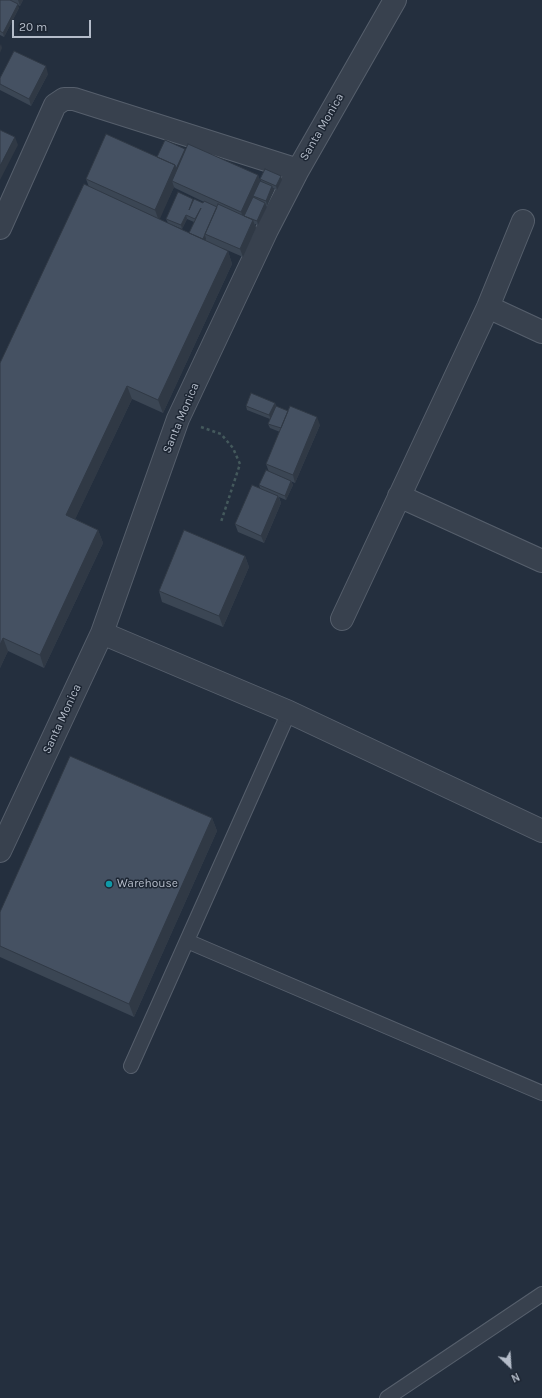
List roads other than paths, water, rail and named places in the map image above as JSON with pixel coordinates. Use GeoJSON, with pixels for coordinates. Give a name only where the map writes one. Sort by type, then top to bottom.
{"type":"FeatureCollection","features":[{"type":"Feature","properties":{"kind":"street","name":"Santa Monica"},"geometry":{"type":"LineString","coordinates":[[0,852],[102,633],[178,419],[267,230],[298,170],[395,0]]}},
{"type":"Feature","properties":{"kind":"street"},"geometry":{"type":"LineString","coordinates":[[0,228],[55,106],[64,99],[74,99],[298,170]]}},
{"type":"Feature","properties":{"kind":"street"},"geometry":{"type":"LineString","coordinates":[[342,619],[488,307],[523,221]]}},
{"type":"Feature","properties":{"kind":"street"},"geometry":{"type":"LineString","coordinates":[[488,307],[542,332]]}},
{"type":"Feature","properties":{"kind":"street"},"geometry":{"type":"LineString","coordinates":[[399,496],[542,560]]}},
{"type":"Feature","properties":{"kind":"street"},"geometry":{"type":"LineString","coordinates":[[102,633],[289,712],[542,830]]}},
{"type":"Feature","properties":{"kind":"lane"},"geometry":{"type":"LineString","coordinates":[[131,1066],[289,712]]}},
{"type":"Feature","properties":{"kind":"lane"},"geometry":{"type":"LineString","coordinates":[[187,941],[542,1093]]}},
{"type":"Feature","properties":{"kind":"lane"},"geometry":{"type":"LineString","coordinates":[[387,1398],[542,1294]]}},
{"type":"Feature","properties":{"kind":"place","name":"Warehouse"},"geometry":{"type":"Point","coordinates":[109,884]}}]}
